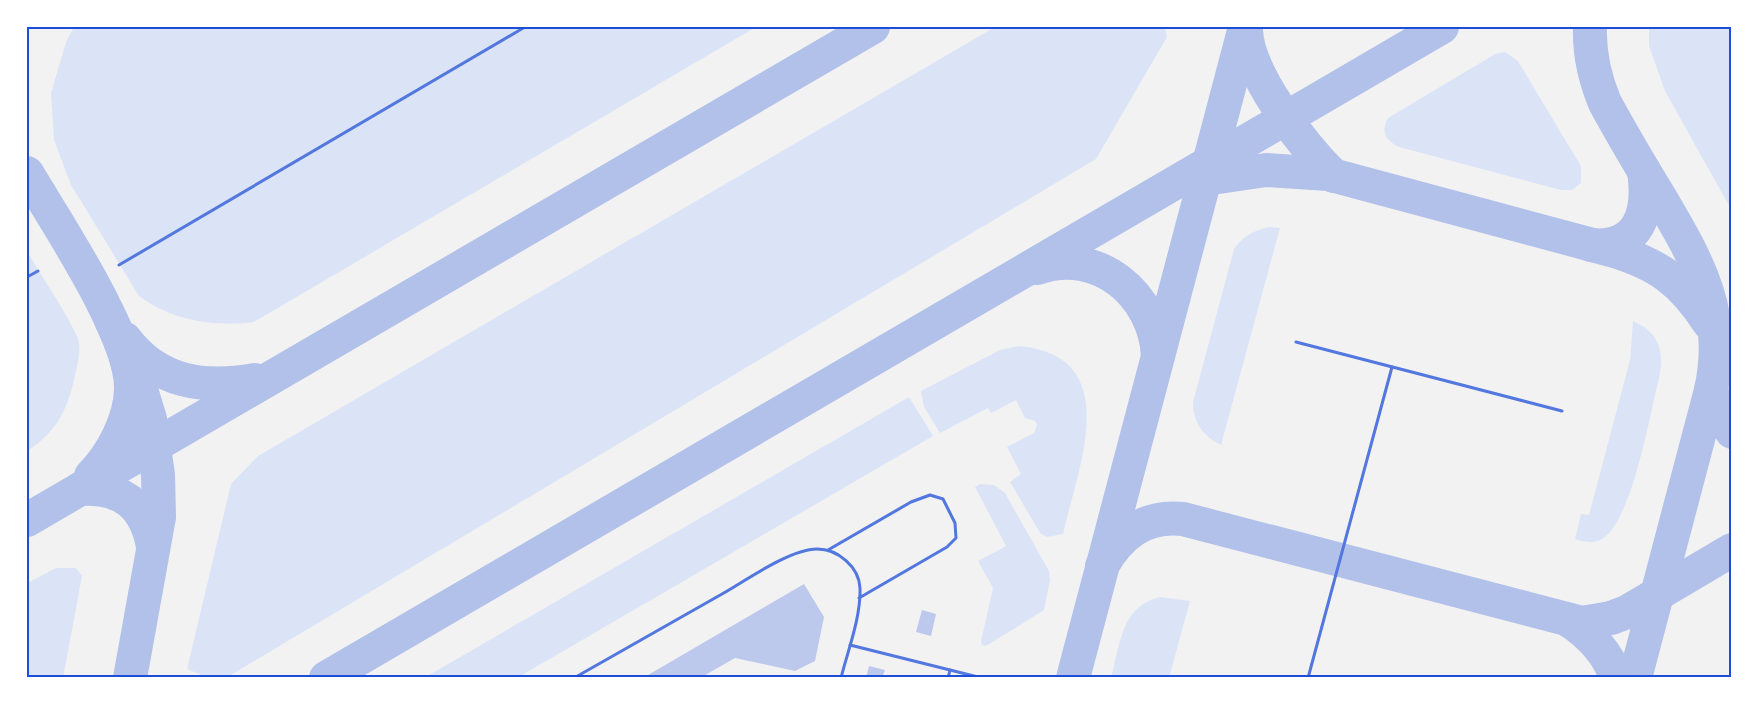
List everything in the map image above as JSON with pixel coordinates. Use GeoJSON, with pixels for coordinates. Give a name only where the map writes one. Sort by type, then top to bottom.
{"type":"FeatureCollection","features":[{"type":"Feature","properties":{"kind":"lane"},"geometry":{"type":"LineString","coordinates":[[119,265],[525,27]]}},
{"type":"Feature","properties":{"kind":"lane"},"geometry":{"type":"LineString","coordinates":[[27,277],[38,271]]}},
{"type":"Feature","properties":{"kind":"lane"},"geometry":{"type":"LineString","coordinates":[[1296,342],[1562,411]]}},
{"type":"Feature","properties":{"kind":"lane"},"geometry":{"type":"LineString","coordinates":[[1308,678],[1392,367]]}},
{"type":"Feature","properties":{"kind":"lane"},"geometry":{"type":"LineString","coordinates":[[826,550],[911,502],[930,495],[943,499],[955,523],[956,538],[947,547],[859,598]]}},
{"type":"Feature","properties":{"kind":"lane"},"geometry":{"type":"LineString","coordinates":[[574,678],[797,553],[815,549],[826,550],[846,560],[860,587],[850,645],[841,678]]}},
{"type":"Feature","properties":{"kind":"lane"},"geometry":{"type":"LineString","coordinates":[[850,645],[982,678]]}},
{"type":"Feature","properties":{"kind":"lane"},"geometry":{"type":"LineString","coordinates":[[948,678],[950,670]]}},
{"type":"Feature","properties":{"kind":"shaded area"},"geometry":{"type":"Polygon","coordinates":[[[74,27],[756,27],[254,322],[224,324],[180,317],[139,296],[71,185],[54,140],[51,93],[66,42],[74,27]]]}},
{"type":"Feature","properties":{"kind":"shaded area"},"geometry":{"type":"Polygon","coordinates":[[[995,27],[1165,27],[1167,37],[1096,159],[226,678],[208,678],[187,669],[231,484],[258,456],[995,27]]]}},
{"type":"Feature","properties":{"kind":"shaded area"},"geometry":{"type":"Polygon","coordinates":[[[1649,27],[1732,27],[1732,211],[1665,91],[1649,46],[1649,27]]]}},
{"type":"Feature","properties":{"kind":"shaded area"},"geometry":{"type":"Polygon","coordinates":[[[1505,52],[1518,61],[1581,166],[1581,183],[1572,190],[1561,190],[1399,147],[1386,135],[1385,127],[1388,118],[1495,54],[1505,52]]]}},
{"type":"Feature","properties":{"kind":"shaded area"},"geometry":{"type":"Polygon","coordinates":[[[1269,227],[1280,228],[1221,445],[1200,428],[1193,410],[1193,402],[1234,249],[1249,235],[1269,227]]]}},
{"type":"Feature","properties":{"kind":"shaded area"},"geometry":{"type":"Polygon","coordinates":[[[27,251],[68,318],[78,339],[79,347],[73,384],[66,407],[47,435],[27,451],[27,251]]]}},
{"type":"Feature","properties":{"kind":"shaded area"},"geometry":{"type":"Polygon","coordinates":[[[1633,321],[1654,337],[1661,360],[1645,440],[1631,490],[1613,528],[1599,541],[1582,541],[1575,539],[1581,514],[1589,515],[1630,360],[1633,321]]]}},
{"type":"Feature","properties":{"kind":"shaded area"},"geometry":{"type":"Polygon","coordinates":[[[1019,346],[1052,354],[1073,370],[1084,392],[1087,419],[1084,448],[1063,534],[1047,537],[1040,533],[1010,482],[1021,474],[1007,447],[1034,433],[1037,425],[1035,421],[1025,418],[1016,400],[991,413],[988,408],[940,433],[924,407],[921,391],[1000,350],[1019,346]]]}},
{"type":"Feature","properties":{"kind":"shaded area"},"geometry":{"type":"Polygon","coordinates":[[[909,397],[933,436],[517,678],[424,678],[909,397]]]}},
{"type":"Feature","properties":{"kind":"shaded area"},"geometry":{"type":"Polygon","coordinates":[[[980,484],[994,485],[1005,493],[1049,571],[1050,580],[1044,610],[986,646],[982,645],[981,641],[993,588],[978,561],[1006,546],[975,487],[980,484]]]}},
{"type":"Feature","properties":{"kind":"shaded area"},"geometry":{"type":"Polygon","coordinates":[[[56,568],[76,568],[82,576],[63,678],[27,678],[27,583],[56,568]]]}},
{"type":"Feature","properties":{"kind":"shaded area"},"geometry":{"type":"Polygon","coordinates":[[[1160,597],[1190,601],[1169,678],[1111,678],[1120,640],[1130,618],[1147,602],[1160,597]]]}},
{"type":"Feature","properties":{"kind":"building"},"geometry":{"type":"Polygon","coordinates":[[[804,584],[824,617],[815,661],[795,671],[735,658],[700,678],[643,678],[804,584]]]}},
{"type":"Feature","properties":{"kind":"building"},"geometry":{"type":"Polygon","coordinates":[[[922,610],[936,614],[931,636],[916,632],[922,610]]]}},
{"type":"Feature","properties":{"kind":"building"},"geometry":{"type":"Polygon","coordinates":[[[869,666],[885,670],[882,678],[866,678],[869,666]]]}},
{"type":"Feature","properties":{"kind":"taxiway"},"geometry":{"type":"LineString","coordinates":[[27,520],[873,27]]}},
{"type":"Feature","properties":{"kind":"taxiway"},"geometry":{"type":"LineString","coordinates":[[1073,678],[1245,27]]}},
{"type":"Feature","properties":{"kind":"taxiway"},"geometry":{"type":"LineString","coordinates":[[326,678],[1442,27]]}},
{"type":"Feature","properties":{"kind":"taxiway"},"geometry":{"type":"LineString","coordinates":[[1590,27],[1593,66],[1605,103],[1698,267],[1712,312],[1716,337],[1711,390],[1635,678]]}},
{"type":"Feature","properties":{"kind":"taxiway"},"geometry":{"type":"LineString","coordinates":[[1246,30],[1256,67],[1266,87],[1307,147],[1334,176]]}},
{"type":"Feature","properties":{"kind":"taxiway"},"geometry":{"type":"LineString","coordinates":[[1198,180],[1266,170],[1328,174],[1611,250],[1642,261],[1668,276],[1689,296],[1709,323]]}},
{"type":"Feature","properties":{"kind":"taxiway"},"geometry":{"type":"LineString","coordinates":[[1591,245],[1608,245],[1621,241],[1638,225],[1645,200],[1644,171]]}},
{"type":"Feature","properties":{"kind":"taxiway"},"geometry":{"type":"LineString","coordinates":[[27,173],[91,280],[120,340],[128,367],[130,402],[123,425],[113,447],[91,476]]}},
{"type":"Feature","properties":{"kind":"taxiway"},"geometry":{"type":"LineString","coordinates":[[1037,268],[1060,263],[1081,264],[1101,270],[1119,281],[1146,313],[1154,334],[1158,356]]}},
{"type":"Feature","properties":{"kind":"taxiway"},"geometry":{"type":"LineString","coordinates":[[111,320],[136,373],[150,419],[158,475],[159,517],[130,678]]}},
{"type":"Feature","properties":{"kind":"taxiway"},"geometry":{"type":"LineString","coordinates":[[125,339],[138,354],[167,374],[200,383],[218,384],[255,380]]}},
{"type":"Feature","properties":{"kind":"taxiway"},"geometry":{"type":"LineString","coordinates":[[1711,390],[1732,432]]}},
{"type":"Feature","properties":{"kind":"taxiway"},"geometry":{"type":"LineString","coordinates":[[80,489],[108,491],[129,501],[144,519],[153,546]]}},
{"type":"Feature","properties":{"kind":"taxiway"},"geometry":{"type":"LineString","coordinates":[[1102,566],[1117,545],[1135,529],[1157,520],[1183,519],[1582,623],[1611,618],[1627,612],[1732,550]]}},
{"type":"Feature","properties":{"kind":"taxiway"},"geometry":{"type":"LineString","coordinates":[[1568,620],[1597,645],[1613,669],[1616,678]]}}]}
